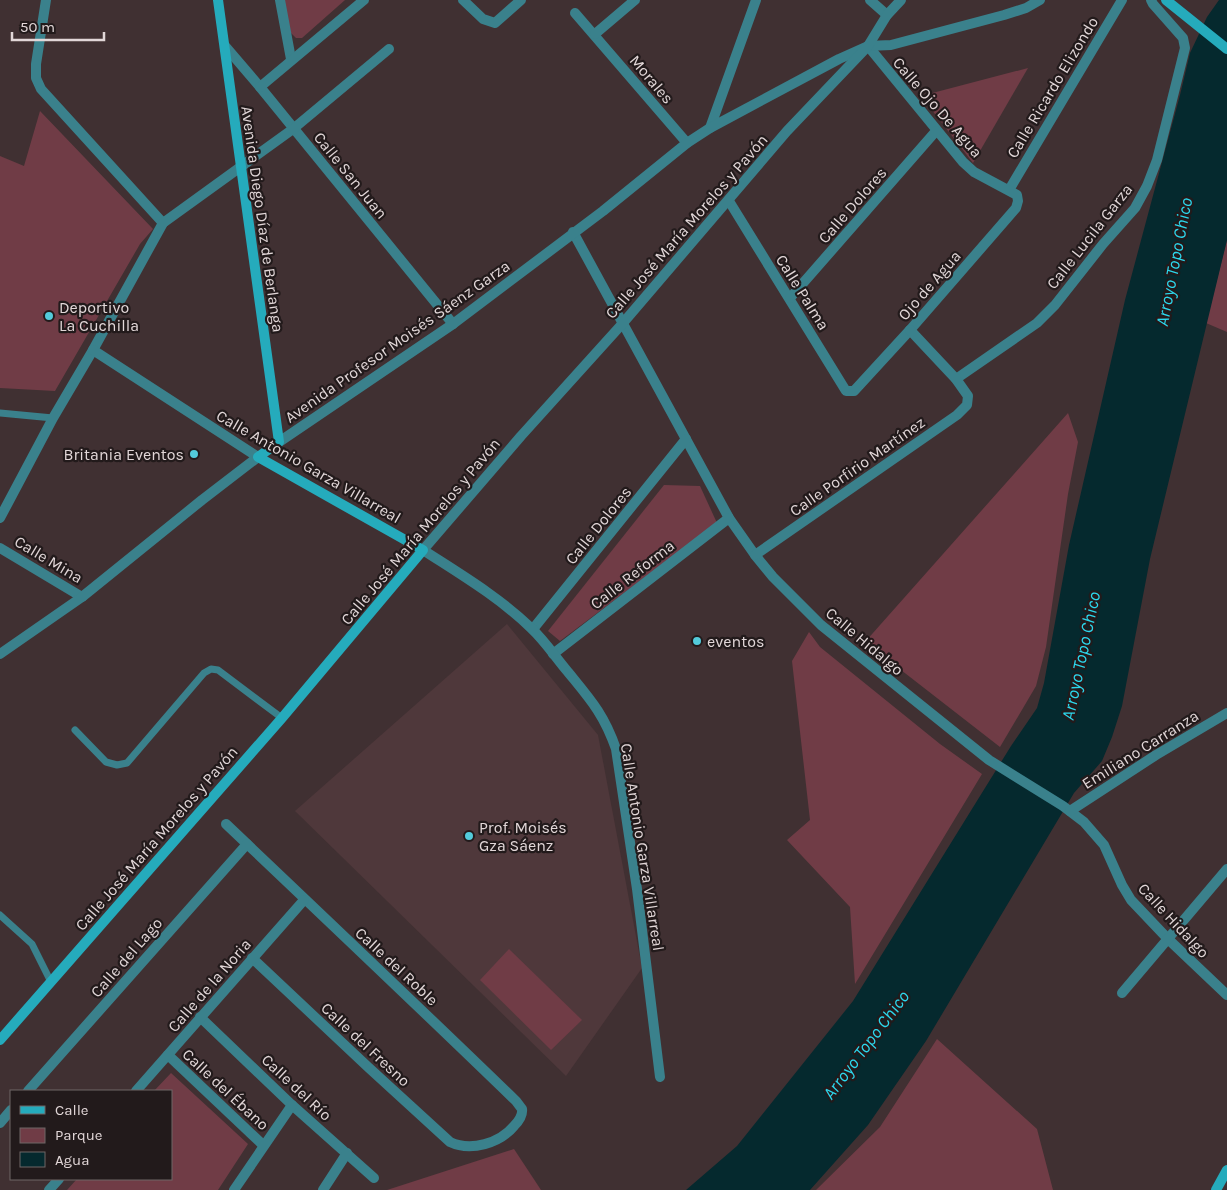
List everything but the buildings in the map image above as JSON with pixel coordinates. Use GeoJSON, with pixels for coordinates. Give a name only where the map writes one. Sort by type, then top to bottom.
{"type":"FeatureCollection","features":[{"type":"Feature","properties":{"kind":"street"},"geometry":{"type":"LineString","coordinates":[[46,0],[36,64],[36,78],[41,89],[163,223]]}},
{"type":"Feature","properties":{"kind":"street","name":"Avenida Diego Díaz de Berlanga"},"geometry":{"type":"LineString","coordinates":[[218,0],[278,442]]}},
{"type":"Feature","properties":{"kind":"street"},"geometry":{"type":"LineString","coordinates":[[280,0],[291,59]]}},
{"type":"Feature","properties":{"kind":"street"},"geometry":{"type":"LineString","coordinates":[[260,87],[291,59],[364,0]]}},
{"type":"Feature","properties":{"kind":"street"},"geometry":{"type":"LineString","coordinates":[[463,0],[483,19],[495,23],[521,0]]}},
{"type":"Feature","properties":{"kind":"street"},"geometry":{"type":"LineString","coordinates":[[595,34],[635,0]]}},
{"type":"Feature","properties":{"kind":"street"},"geometry":{"type":"LineString","coordinates":[[710,128],[756,0]]}},
{"type":"Feature","properties":{"kind":"street"},"geometry":{"type":"LineString","coordinates":[[870,0],[888,15]]}},
{"type":"Feature","properties":{"kind":"street","name":"Calle José María Morelos y Pavón"},"geometry":{"type":"LineString","coordinates":[[0,1040],[282,718],[423,550],[729,201],[787,131],[868,46],[888,15],[901,0]]}},
{"type":"Feature","properties":{"kind":"street"},"geometry":{"type":"LineString","coordinates":[[868,46],[891,44],[1004,15],[1026,8],[1040,0]]}},
{"type":"Feature","properties":{"kind":"street","name":"Calle Ricardo Elizondo"},"geometry":{"type":"LineString","coordinates":[[1013,192],[1122,0]]}},
{"type":"Feature","properties":{"kind":"street","name":"Calle Lucila Garza"},"geometry":{"type":"LineString","coordinates":[[956,379],[1037,323],[1055,305],[1103,244],[1135,208],[1147,186],[1156,160],[1185,48],[1183,38],[1151,0]]}},
{"type":"Feature","properties":{"kind":"street"},"geometry":{"type":"LineString","coordinates":[[1166,0],[1227,49]]}},
{"type":"Feature","properties":{"kind":"street","name":"Morales"},"geometry":{"type":"LineString","coordinates":[[575,13],[687,143]]}},
{"type":"Feature","properties":{"kind":"street","name":"Calle San Juan"},"geometry":{"type":"LineString","coordinates":[[225,46],[453,324]]}},
{"type":"Feature","properties":{"kind":"street","name":"Avenida Profesor Moisés Sáenz Garza"},"geometry":{"type":"LineString","coordinates":[[0,654],[82,597],[202,500],[278,442],[453,324],[603,211],[687,143],[710,128],[839,59],[868,46]]}},
{"type":"Feature","properties":{"kind":"street","name":"Calle Ojo De Agua"},"geometry":{"type":"LineString","coordinates":[[868,46],[963,162],[974,172],[1013,192]]}},
{"type":"Feature","properties":{"kind":"street"},"geometry":{"type":"LineString","coordinates":[[0,518],[52,418],[93,350],[163,223],[293,129],[389,49]]}},
{"type":"Feature","properties":{"kind":"street","name":"Calle Dolores"},"geometry":{"type":"LineString","coordinates":[[790,298],[936,131]]}},
{"type":"Feature","properties":{"kind":"street","name":"Ojo de Agua"},"geometry":{"type":"LineString","coordinates":[[854,391],[1016,208],[1018,202],[1013,192]]}},
{"type":"Feature","properties":{"kind":"street","name":"Calle Palma"},"geometry":{"type":"LineString","coordinates":[[729,201],[846,391],[854,391]]}},
{"type":"Feature","properties":{"kind":"street","name":"Calle Hidalgo"},"geometry":{"type":"LineString","coordinates":[[573,232],[729,518],[754,555],[821,625],[989,760],[1066,809],[1098,837],[1104,845],[1122,886],[1132,900],[1168,939],[1227,995]]}},
{"type":"Feature","properties":{"kind":"street"},"geometry":{"type":"LineString","coordinates":[[910,330],[956,379]]}},
{"type":"Feature","properties":{"kind":"street","name":"Calle Antonio Garza Villarreal"},"geometry":{"type":"LineString","coordinates":[[93,350],[258,457],[423,550],[485,590],[532,629],[602,714],[616,748],[660,1077]]}},
{"type":"Feature","properties":{"kind":"street","name":"Calle Porfirio Martínez"},"geometry":{"type":"LineString","coordinates":[[754,555],[957,415],[967,405],[968,396],[956,379]]}},
{"type":"Feature","properties":{"kind":"street","name":"Calle Dolores"},"geometry":{"type":"LineString","coordinates":[[532,629],[686,439]]}},
{"type":"Feature","properties":{"kind":"street","name":"Calle Reforma"},"geometry":{"type":"LineString","coordinates":[[553,654],[729,518]]}},
{"type":"Feature","properties":{"kind":"street","name":"Calle Mina"},"geometry":{"type":"LineString","coordinates":[[0,548],[82,597]]}},
{"type":"Feature","properties":{"kind":"street","name":"Emiliano Carranza"},"geometry":{"type":"LineString","coordinates":[[1066,809],[1227,713]]}},
{"type":"Feature","properties":{"kind":"street","name":"Calle del Roble"},"geometry":{"type":"LineString","coordinates":[[226,824],[520,1106],[522,1112],[516,1125],[502,1138],[484,1144],[462,1146]]}},
{"type":"Feature","properties":{"kind":"street","name":"Calle del Lago"},"geometry":{"type":"LineString","coordinates":[[29,1090],[247,844]]}},
{"type":"Feature","properties":{"kind":"street"},"geometry":{"type":"LineString","coordinates":[[1122,993],[1227,870]]}},
{"type":"Feature","properties":{"kind":"street","name":"Calle de la Noria"},"geometry":{"type":"LineString","coordinates":[[137,1090],[304,900]]}},
{"type":"Feature","properties":{"kind":"street","name":"Calle del Fresno"},"geometry":{"type":"LineString","coordinates":[[252,958],[432,1127],[450,1142],[462,1146]]}},
{"type":"Feature","properties":{"kind":"street","name":"Calle del Río"},"geometry":{"type":"LineString","coordinates":[[200,1017],[292,1105],[374,1178]]}},
{"type":"Feature","properties":{"kind":"street","name":"Calle del Ébano"},"geometry":{"type":"LineString","coordinates":[[168,1055],[263,1145]]}},
{"type":"Feature","properties":{"kind":"street"},"geometry":{"type":"LineString","coordinates":[[234,1190],[292,1105]]}},
{"type":"Feature","properties":{"kind":"street"},"geometry":{"type":"LineString","coordinates":[[0,1123],[10,1111]]}},
{"type":"Feature","properties":{"kind":"street"},"geometry":{"type":"LineString","coordinates":[[323,1190],[347,1153]]}},
{"type":"Feature","properties":{"kind":"street"},"geometry":{"type":"LineString","coordinates":[[1216,1190],[1227,1170]]}},
{"type":"Feature","properties":{"kind":"street"},"geometry":{"type":"LineString","coordinates":[[49,1190],[58,1180]]}},
{"type":"Feature","properties":{"kind":"lane"},"geometry":{"type":"LineString","coordinates":[[0,413],[52,418]]}},
{"type":"Feature","properties":{"kind":"lane"},"geometry":{"type":"LineString","coordinates":[[75,730],[106,762],[117,765],[127,763],[204,673],[211,669],[218,670],[282,718]]}},
{"type":"Feature","properties":{"kind":"lane"},"geometry":{"type":"LineString","coordinates":[[0,915],[32,944],[51,982]]}},
{"type":"Feature","properties":{"kind":"shaded area","name":"Prof. Moisés Gza Sáenz"},"geometry":{"type":"Polygon","coordinates":[[[507,624],[598,735],[642,968],[566,1076],[295,811],[507,624]]]}},
{"type":"Feature","properties":{"kind":"green space"},"geometry":{"type":"Polygon","coordinates":[[[284,0],[345,0],[302,38],[296,38],[290,32],[284,0]]]}},
{"type":"Feature","properties":{"kind":"green space"},"geometry":{"type":"Polygon","coordinates":[[[1028,68],[973,163],[921,96],[1028,68]]]}},
{"type":"Feature","properties":{"kind":"green space","name":"Deportivo La Cuchilla"},"geometry":{"type":"Polygon","coordinates":[[[40,111],[153,229],[140,244],[55,391],[0,388],[0,156],[24,166],[40,111]]]}},
{"type":"Feature","properties":{"kind":"green space"},"geometry":{"type":"Polygon","coordinates":[[[1227,240],[1227,332],[1206,323],[1227,240]]]}},
{"type":"Feature","properties":{"kind":"green space"},"geometry":{"type":"Polygon","coordinates":[[[1068,413],[1078,442],[1068,494],[1046,647],[1036,686],[1000,747],[865,642],[1068,413]]]}},
{"type":"Feature","properties":{"kind":"green space"},"geometry":{"type":"Polygon","coordinates":[[[664,485],[700,486],[717,523],[560,641],[548,631],[664,485]]]}},
{"type":"Feature","properties":{"kind":"green space"},"geometry":{"type":"Polygon","coordinates":[[[809,632],[820,647],[940,744],[982,774],[855,984],[850,907],[787,840],[810,820],[792,661],[809,632]]]}},
{"type":"Feature","properties":{"kind":"green space"},"geometry":{"type":"Polygon","coordinates":[[[509,949],[582,1020],[551,1050],[480,980],[509,949]]]}},
{"type":"Feature","properties":{"kind":"green space"},"geometry":{"type":"Polygon","coordinates":[[[937,1039],[1037,1129],[1053,1190],[816,1190],[880,1127],[937,1039]]]}},
{"type":"Feature","properties":{"kind":"green space"},"geometry":{"type":"Polygon","coordinates":[[[171,1073],[248,1144],[218,1190],[67,1190],[76,1180],[172,1180],[172,1090],[155,1090],[171,1073]]]}},
{"type":"Feature","properties":{"kind":"green space"},"geometry":{"type":"Polygon","coordinates":[[[514,1149],[541,1190],[387,1190],[514,1149]]]}},
{"type":"Feature","properties":{"kind":"water","name":"Arroyo Topo Chico"},"geometry":{"type":"Polygon","coordinates":[[[1219,0],[1227,0],[1227,240],[1150,559],[1122,706],[1102,761],[1074,793],[926,1041],[868,1125],[810,1190],[686,1190],[737,1146],[853,1001],[1011,746],[1037,708],[1044,683],[1069,545],[1125,300],[1190,53],[1207,17],[1219,0]]]}},
{"type":"Feature","properties":{"kind":"place","name":"Deportivo La Cuchilla"},"geometry":{"type":"Point","coordinates":[49,316]}},
{"type":"Feature","properties":{"kind":"place","name":"Britania Eventos"},"geometry":{"type":"Point","coordinates":[194,454]}},
{"type":"Feature","properties":{"kind":"place","name":"eventos"},"geometry":{"type":"Point","coordinates":[697,641]}},
{"type":"Feature","properties":{"kind":"place","name":"Prof. Moisés Gza Sáenz"},"geometry":{"type":"Point","coordinates":[469,836]}}]}
